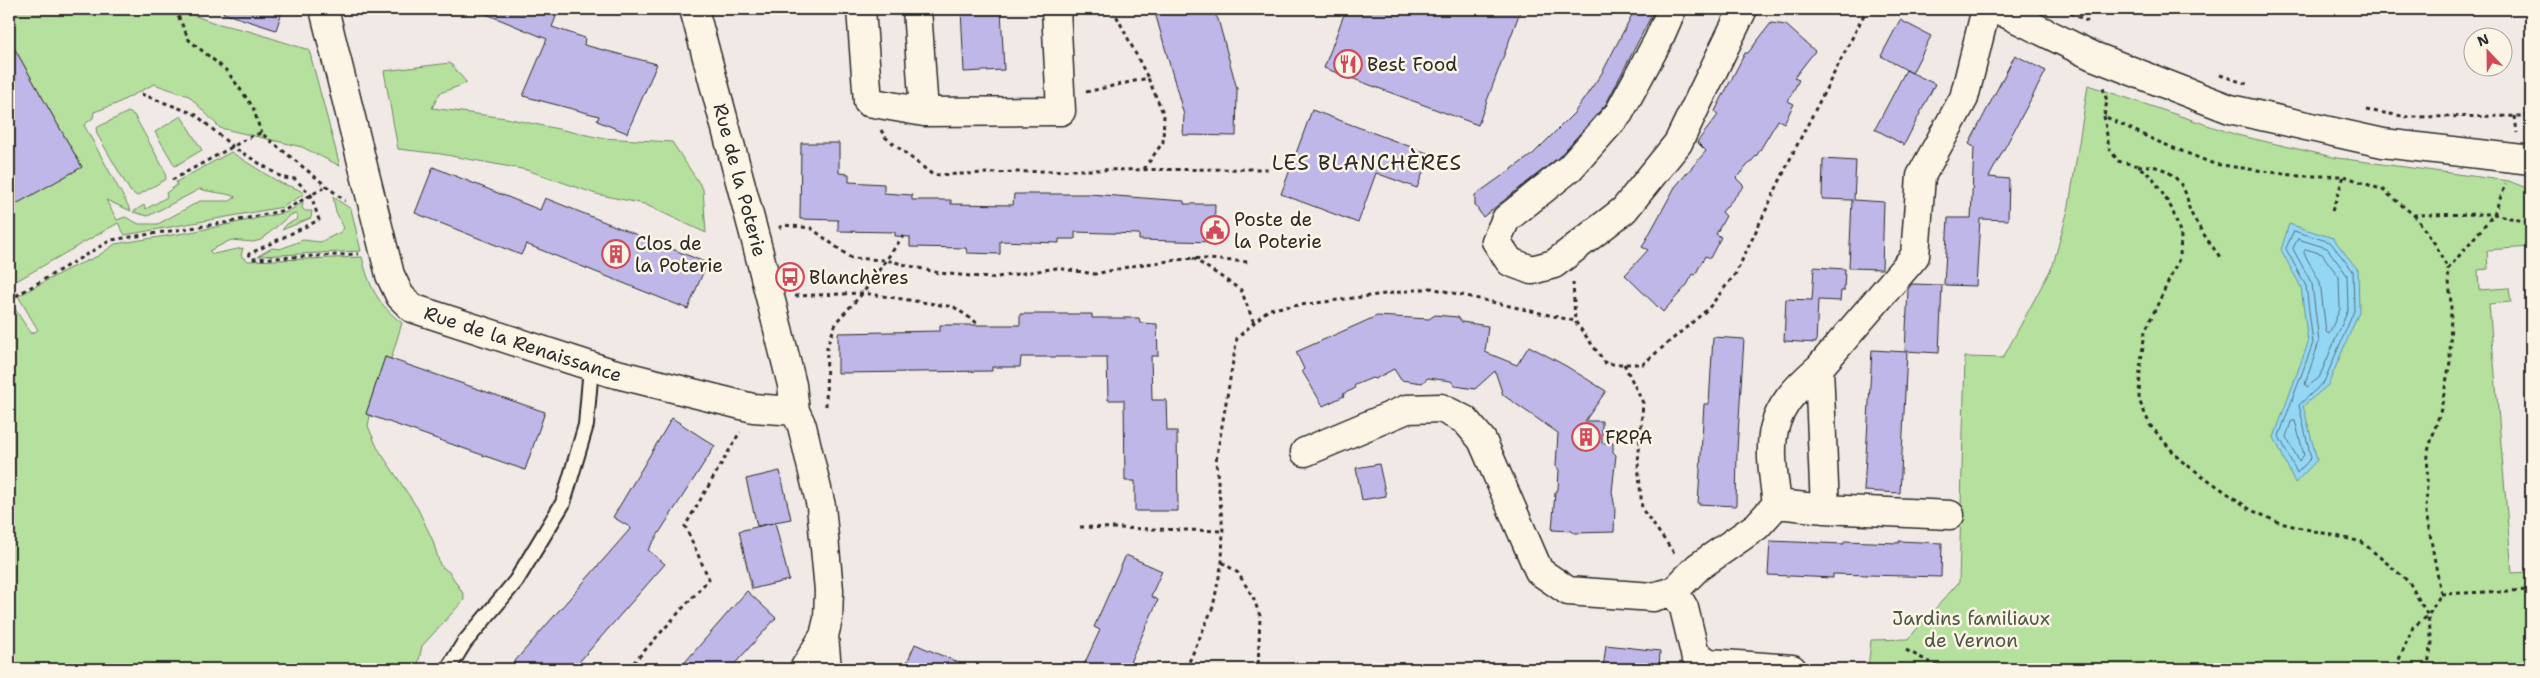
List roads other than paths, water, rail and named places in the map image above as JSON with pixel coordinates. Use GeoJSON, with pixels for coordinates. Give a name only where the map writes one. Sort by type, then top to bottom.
{"type":"FeatureCollection","features":[{"type":"Feature","properties":{"kind":"street","name":"Rue de la Renaissance"},"geometry":{"type":"LineString","coordinates":[[324,9],[390,275],[400,296],[412,308],[591,366],[753,408],[796,411]]}},
{"type":"Feature","properties":{"kind":"street","name":"Rue de la Poterie"},"geometry":{"type":"LineString","coordinates":[[694,9],[757,245],[792,385],[796,411],[802,426],[821,506],[829,590],[828,619],[824,636]]}},
{"type":"Feature","properties":{"kind":"street"},"geometry":{"type":"LineString","coordinates":[[861,9],[868,102],[924,112],[1060,112],[1056,9]]}},
{"type":"Feature","properties":{"kind":"street"},"geometry":{"type":"LineString","coordinates":[[917,9],[924,112]]}},
{"type":"Feature","properties":{"kind":"street"},"geometry":{"type":"LineString","coordinates":[[1672,9],[1658,41],[1618,113],[1570,168],[1506,219],[1496,241],[1510,262],[1532,270],[1554,264],[1624,210],[1678,143],[1743,9]]}},
{"type":"Feature","properties":{"kind":"street"},"geometry":{"type":"LineString","coordinates":[[1777,504],[1770,456],[1777,415],[1796,388],[1819,368],[1914,256],[1921,176],[1964,98],[1986,9]]}},
{"type":"Feature","properties":{"kind":"street"},"geometry":{"type":"LineString","coordinates":[[1997,9],[2093,56],[2230,109],[2383,143],[2525,150]]}},
{"type":"Feature","properties":{"kind":"street"},"geometry":{"type":"LineString","coordinates":[[1819,368],[1824,509]]}},
{"type":"Feature","properties":{"kind":"street"},"geometry":{"type":"LineString","coordinates":[[1305,452],[1407,409],[1441,408],[1465,420],[1482,440],[1539,571],[1568,591],[1653,597],[1682,582],[1757,526],[1777,504]]}},
{"type":"Feature","properties":{"kind":"street"},"geometry":{"type":"LineString","coordinates":[[1777,504],[1824,509],[1950,515]]}},
{"type":"Feature","properties":{"kind":"street"},"geometry":{"type":"LineString","coordinates":[[1682,582],[1684,608],[1695,654],[1709,663],[1792,669]]}},
{"type":"Feature","properties":{"kind":"street"},"geometry":{"type":"LineString","coordinates":[[804,669],[824,636]]}},
{"type":"Feature","properties":{"kind":"street"},"geometry":{"type":"LineString","coordinates":[[824,636],[828,669]]}},
{"type":"Feature","properties":{"kind":"lane"},"geometry":{"type":"LineString","coordinates":[[448,669],[464,643],[516,581],[562,503],[586,425],[591,366]]}},
{"type":"Feature","properties":{"kind":"water"},"geometry":{"type":"Polygon","coordinates":[[[2289,224],[2333,238],[2358,270],[2359,312],[2328,385],[2303,406],[2317,460],[2295,483],[2274,437],[2308,343],[2301,287],[2281,250],[2289,224]]]}},
{"type":"Feature","properties":{"kind":"place","name":"Best Food"},"geometry":{"type":"Point","coordinates":[1348,64]}},
{"type":"Feature","properties":{"kind":"place","name":"Poste de la Poterie"},"geometry":{"type":"Point","coordinates":[1215,230]}},
{"type":"Feature","properties":{"kind":"place","name":"Clos de la Poterie"},"geometry":{"type":"Point","coordinates":[616,254]}},
{"type":"Feature","properties":{"kind":"place","name":"Blanchères"},"geometry":{"type":"Point","coordinates":[790,277]}},
{"type":"Feature","properties":{"kind":"place","name":"FRPA"},"geometry":{"type":"Point","coordinates":[1586,437]}},
{"type":"Feature","properties":{"kind":"district","name":"LES BLANCHÈRES"},"geometry":{"type":"Point","coordinates":[1367,163]}},
{"type":"Feature","properties":{"kind":"park label","name":"Jardins familiaux de Vernon"},"geometry":{"type":"Point","coordinates":[1971,629]}}]}
